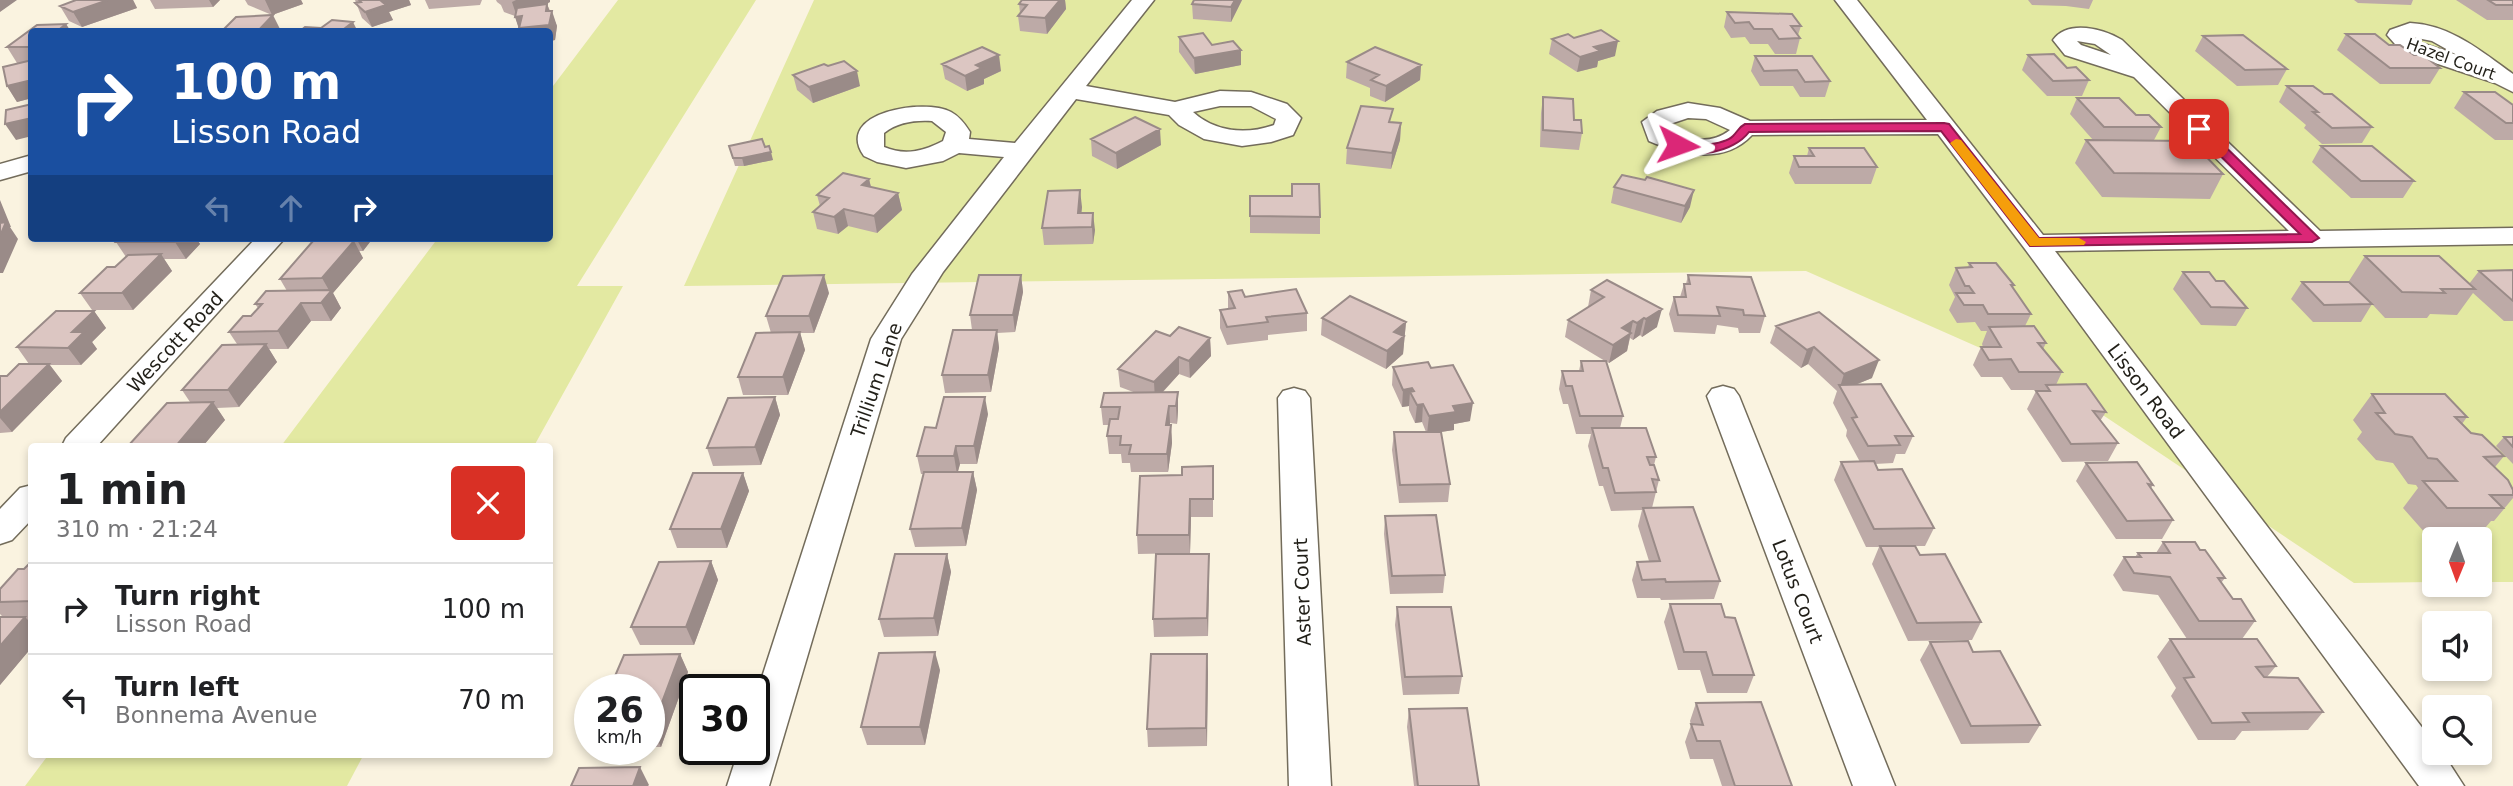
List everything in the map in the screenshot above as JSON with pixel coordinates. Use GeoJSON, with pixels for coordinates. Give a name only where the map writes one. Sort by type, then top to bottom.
{"type":"FeatureCollection","features":[{"type":"Feature","properties":{"kind":"street","name":"Trillium Lane"},"geometry":{"type":"LineString","coordinates":[[748,786],[886,339],[903,305],[1020,151],[1072,91],[1143,0]]}},
{"type":"Feature","properties":{"kind":"street","name":"Lisson Road"},"geometry":{"type":"LineString","coordinates":[[1846,0],[2035,243],[2443,786]]}},
{"type":"Feature","properties":{"kind":"street"},"geometry":{"type":"LineString","coordinates":[[2141,72],[2312,238]]}},
{"type":"Feature","properties":{"kind":"street"},"geometry":{"type":"LineString","coordinates":[[1072,91],[1177,109]]}},
{"type":"Feature","properties":{"kind":"street"},"geometry":{"type":"LineString","coordinates":[[1745,128],[1944,127]]}},
{"type":"Feature","properties":{"kind":"street"},"geometry":{"type":"LineString","coordinates":[[955,145],[1020,151]]}},
{"type":"Feature","properties":{"kind":"street"},"geometry":{"type":"LineString","coordinates":[[0,172],[28,164]]}},
{"type":"Feature","properties":{"kind":"street"},"geometry":{"type":"LineString","coordinates":[[2035,243],[2513,236]]}},
{"type":"Feature","properties":{"kind":"street","name":"Wescott Road"},"geometry":{"type":"LineString","coordinates":[[81,443],[267,242]]}},
{"type":"Feature","properties":{"kind":"street","name":"Lotus Court"},"geometry":{"type":"LineString","coordinates":[[1723,396],[1874,786]]}},
{"type":"Feature","properties":{"kind":"street","name":"Aster Court"},"geometry":{"type":"LineString","coordinates":[[1294,398],[1310,786]]}},
{"type":"Feature","properties":{"kind":"street"},"geometry":{"type":"LineString","coordinates":[[0,531],[28,501]]}},
{"type":"Feature","properties":{"kind":"green space"},"geometry":{"type":"Polygon","coordinates":[[[618,0],[756,0],[577,286],[623,286],[536,443],[283,443],[435,242],[553,242],[553,86],[618,0]]]}},
{"type":"Feature","properties":{"kind":"green space"},"geometry":{"type":"Polygon","coordinates":[[[814,0],[2513,0],[2513,582],[2492,582],[2492,527],[2422,527],[2422,582],[2354,583],[2046,377],[1806,271],[684,286],[814,0]]]}},
{"type":"Feature","properties":{"kind":"green space"},"geometry":{"type":"Polygon","coordinates":[[[46,758],[362,758],[347,786],[25,786],[46,758]]]}},
{"type":"Feature","properties":{"kind":"building"},"geometry":{"type":"Polygon","coordinates":[[[76,0],[108,0],[73,12],[60,6],[76,0]]]}},
{"type":"Feature","properties":{"kind":"building"},"geometry":{"type":"Polygon","coordinates":[[[359,0],[380,0],[386,5],[365,12],[355,3],[361,2],[359,0]]]}},
{"type":"Feature","properties":{"kind":"building"},"geometry":{"type":"Polygon","coordinates":[[[1022,0],[1060,0],[1045,18],[1018,16],[1027,5],[1019,4],[1022,0]]]}},
{"type":"Feature","properties":{"kind":"building"},"geometry":{"type":"Polygon","coordinates":[[[1194,0],[1235,0],[1231,7],[1192,4],[1194,0]]]}},
{"type":"Feature","properties":{"kind":"building"},"geometry":{"type":"Polygon","coordinates":[[[2488,0],[2513,0],[2513,5],[2496,5],[2488,0]]]}},
{"type":"Feature","properties":{"kind":"building"},"geometry":{"type":"Polygon","coordinates":[[[547,4],[546,11],[552,11],[549,25],[519,28],[522,16],[515,17],[517,8],[547,4]]]}},
{"type":"Feature","properties":{"kind":"building"},"geometry":{"type":"Polygon","coordinates":[[[1727,12],[1792,14],[1801,26],[1791,26],[1800,38],[1779,39],[1772,29],[1754,29],[1749,22],[1735,23],[1727,12]]]}},
{"type":"Feature","properties":{"kind":"building"},"geometry":{"type":"Polygon","coordinates":[[[273,15],[261,28],[225,28],[236,17],[273,15]]]}},
{"type":"Feature","properties":{"kind":"building"},"geometry":{"type":"Polygon","coordinates":[[[332,20],[353,22],[345,28],[321,28],[332,20]]]}},
{"type":"Feature","properties":{"kind":"building"},"geometry":{"type":"Polygon","coordinates":[[[66,24],[61,28],[33,28],[37,25],[66,24]]]}},
{"type":"Feature","properties":{"kind":"building"},"geometry":{"type":"Polygon","coordinates":[[[1601,30],[1618,41],[1594,47],[1600,51],[1580,57],[1552,39],[1568,34],[1574,38],[1601,30]]]}},
{"type":"Feature","properties":{"kind":"building"},"geometry":{"type":"Polygon","coordinates":[[[28,32],[28,47],[7,47],[28,32]]]}},
{"type":"Feature","properties":{"kind":"building"},"geometry":{"type":"Polygon","coordinates":[[[1203,33],[1212,45],[1233,41],[1241,50],[1194,58],[1179,37],[1203,33]]]}},
{"type":"Feature","properties":{"kind":"building"},"geometry":{"type":"Polygon","coordinates":[[[2346,34],[2375,34],[2389,45],[2400,45],[2414,55],[2423,55],[2440,68],[2390,68],[2346,34]]]}},
{"type":"Feature","properties":{"kind":"building"},"geometry":{"type":"Polygon","coordinates":[[[2243,35],[2287,69],[2245,70],[2203,36],[2243,35]]]}},
{"type":"Feature","properties":{"kind":"building"},"geometry":{"type":"Polygon","coordinates":[[[982,47],[999,55],[976,65],[982,68],[965,76],[942,64],[982,47]]]}},
{"type":"Feature","properties":{"kind":"building"},"geometry":{"type":"Polygon","coordinates":[[[1375,47],[1421,65],[1386,86],[1371,80],[1379,75],[1347,62],[1375,47]]]}},
{"type":"Feature","properties":{"kind":"building"},"geometry":{"type":"Polygon","coordinates":[[[2054,54],[2067,68],[2076,67],[2089,80],[2053,81],[2028,55],[2054,54]]]}},
{"type":"Feature","properties":{"kind":"building"},"geometry":{"type":"Polygon","coordinates":[[[1755,56],[1812,56],[1830,81],[1805,82],[1797,70],[1764,71],[1755,56]]]}},
{"type":"Feature","properties":{"kind":"building"},"geometry":{"type":"Polygon","coordinates":[[[28,61],[28,81],[7,86],[3,67],[28,61]]]}},
{"type":"Feature","properties":{"kind":"building"},"geometry":{"type":"Polygon","coordinates":[[[844,61],[857,71],[809,87],[793,75],[824,64],[828,66],[844,61]]]}},
{"type":"Feature","properties":{"kind":"building"},"geometry":{"type":"Polygon","coordinates":[[[2287,86],[2313,86],[2324,94],[2332,94],[2372,127],[2332,128],[2313,112],[2318,112],[2287,86]]]}},
{"type":"Feature","properties":{"kind":"building"},"geometry":{"type":"Polygon","coordinates":[[[2464,92],[2495,92],[2513,105],[2513,123],[2506,123],[2464,92]]]}},
{"type":"Feature","properties":{"kind":"building"},"geometry":{"type":"Polygon","coordinates":[[[1543,97],[1573,99],[1574,120],[1581,120],[1582,133],[1543,130],[1543,97]]]}},
{"type":"Feature","properties":{"kind":"building"},"geometry":{"type":"Polygon","coordinates":[[[2077,98],[2119,98],[2136,115],[2149,115],[2161,127],[2104,127],[2077,98]]]}},
{"type":"Feature","properties":{"kind":"building"},"geometry":{"type":"Polygon","coordinates":[[[28,105],[28,119],[5,124],[6,110],[28,105]]]}},
{"type":"Feature","properties":{"kind":"building"},"geometry":{"type":"Polygon","coordinates":[[[1361,106],[1393,109],[1389,122],[1401,123],[1392,153],[1347,148],[1361,106]]]}},
{"type":"Feature","properties":{"kind":"building"},"geometry":{"type":"Polygon","coordinates":[[[1135,117],[1160,129],[1116,153],[1091,139],[1135,117]]]}},
{"type":"Feature","properties":{"kind":"building"},"geometry":{"type":"Polygon","coordinates":[[[762,139],[771,152],[733,158],[729,146],[762,139]]]}},
{"type":"Feature","properties":{"kind":"building"},"geometry":{"type":"Polygon","coordinates":[[[2086,140],[2191,141],[2223,174],[2114,173],[2086,140]]]}},
{"type":"Feature","properties":{"kind":"building"},"geometry":{"type":"Polygon","coordinates":[[[2321,146],[2372,146],[2414,181],[2361,181],[2321,146]]]}},
{"type":"Feature","properties":{"kind":"building"},"geometry":{"type":"Polygon","coordinates":[[[1809,148],[1864,148],[1877,167],[1799,167],[1794,156],[1814,156],[1809,148]]]}},
{"type":"Feature","properties":{"kind":"building"},"geometry":{"type":"Polygon","coordinates":[[[843,173],[869,179],[862,185],[898,193],[874,216],[844,209],[834,217],[813,212],[829,198],[817,195],[843,173]]]}},
{"type":"Feature","properties":{"kind":"building"},"geometry":{"type":"Polygon","coordinates":[[[1622,175],[1645,180],[1647,177],[1694,190],[1685,206],[1614,187],[1622,175]]]}},
{"type":"Feature","properties":{"kind":"building"},"geometry":{"type":"Polygon","coordinates":[[[1292,184],[1319,184],[1320,217],[1250,216],[1250,196],[1292,196],[1292,184]]]}},
{"type":"Feature","properties":{"kind":"building"},"geometry":{"type":"Polygon","coordinates":[[[1080,190],[1078,213],[1093,213],[1092,227],[1042,228],[1048,191],[1080,190]]]}},
{"type":"Feature","properties":{"kind":"building"},"geometry":{"type":"Polygon","coordinates":[[[6,222],[0,236],[0,223],[6,222]]]}},
{"type":"Feature","properties":{"kind":"building"},"geometry":{"type":"Polygon","coordinates":[[[312,242],[353,242],[322,278],[280,279],[312,242]]]}},
{"type":"Feature","properties":{"kind":"building"},"geometry":{"type":"Polygon","coordinates":[[[161,254],[122,293],[80,293],[107,267],[115,267],[128,255],[161,254]]]}},
{"type":"Feature","properties":{"kind":"building"},"geometry":{"type":"Polygon","coordinates":[[[2365,256],[2439,256],[2475,289],[2441,289],[2445,293],[2402,292],[2365,256]]]}},
{"type":"Feature","properties":{"kind":"building"},"geometry":{"type":"Polygon","coordinates":[[[1969,263],[1996,263],[2014,285],[2011,285],[2031,314],[1988,314],[1983,305],[1964,305],[1956,293],[1974,293],[1969,286],[1965,286],[1956,268],[1972,267],[1969,263]]]}},
{"type":"Feature","properties":{"kind":"building"},"geometry":{"type":"Polygon","coordinates":[[[2513,270],[2513,301],[2479,271],[2513,270]]]}},
{"type":"Feature","properties":{"kind":"building"},"geometry":{"type":"Polygon","coordinates":[[[2183,272],[2209,272],[2216,281],[2224,281],[2247,308],[2211,307],[2183,272]]]}},
{"type":"Feature","properties":{"kind":"building"},"geometry":{"type":"Polygon","coordinates":[[[824,275],[809,316],[766,316],[783,276],[824,275]]]}},
{"type":"Feature","properties":{"kind":"building"},"geometry":{"type":"Polygon","coordinates":[[[979,275],[1021,275],[1013,315],[970,315],[979,275]]]}},
{"type":"Feature","properties":{"kind":"building"},"geometry":{"type":"Polygon","coordinates":[[[1688,275],[1751,277],[1765,316],[1744,315],[1743,310],[1717,307],[1720,316],[1678,315],[1674,297],[1686,297],[1684,284],[1690,284],[1688,275]]]}},
{"type":"Feature","properties":{"kind":"building"},"geometry":{"type":"Polygon","coordinates":[[[1607,280],[1662,309],[1646,319],[1637,323],[1633,321],[1622,328],[1631,333],[1613,345],[1568,320],[1604,297],[1591,290],[1607,280]]]}},
{"type":"Feature","properties":{"kind":"building"},"geometry":{"type":"Polygon","coordinates":[[[2302,282],[2349,282],[2372,304],[2324,305],[2302,282]]]}},
{"type":"Feature","properties":{"kind":"building"},"geometry":{"type":"Polygon","coordinates":[[[1296,289],[1307,313],[1266,317],[1268,322],[1227,327],[1220,310],[1235,308],[1228,292],[1242,290],[1245,297],[1296,289]]]}},
{"type":"Feature","properties":{"kind":"building"},"geometry":{"type":"Polygon","coordinates":[[[332,290],[321,303],[301,303],[278,331],[229,332],[243,316],[251,316],[262,304],[255,304],[266,291],[332,290]]]}},
{"type":"Feature","properties":{"kind":"building"},"geometry":{"type":"Polygon","coordinates":[[[1350,296],[1406,322],[1394,332],[1404,336],[1387,351],[1322,318],[1350,296]]]}},
{"type":"Feature","properties":{"kind":"building"},"geometry":{"type":"Polygon","coordinates":[[[56,311],[94,311],[72,332],[84,332],[68,348],[17,347],[56,311]]]}},
{"type":"Feature","properties":{"kind":"building"},"geometry":{"type":"Polygon","coordinates":[[[1819,312],[1879,360],[1844,374],[1814,347],[1807,350],[1776,326],[1819,312]]]}},
{"type":"Feature","properties":{"kind":"building"},"geometry":{"type":"Polygon","coordinates":[[[2034,326],[2046,343],[2038,343],[2062,372],[2019,372],[2011,359],[1989,360],[1981,347],[2001,347],[1989,327],[2034,326]]]}},
{"type":"Feature","properties":{"kind":"building"},"geometry":{"type":"Polygon","coordinates":[[[1179,327],[1210,338],[1189,361],[1179,357],[1154,382],[1118,369],[1156,331],[1170,336],[1179,327]]]}},
{"type":"Feature","properties":{"kind":"building"},"geometry":{"type":"Polygon","coordinates":[[[953,330],[997,330],[988,375],[942,375],[953,330]]]}},
{"type":"Feature","properties":{"kind":"building"},"geometry":{"type":"Polygon","coordinates":[[[800,332],[783,377],[738,377],[756,333],[800,332]]]}},
{"type":"Feature","properties":{"kind":"building"},"geometry":{"type":"Polygon","coordinates":[[[266,344],[228,390],[182,390],[222,345],[266,344]]]}},
{"type":"Feature","properties":{"kind":"building"},"geometry":{"type":"Polygon","coordinates":[[[1581,361],[1606,361],[1623,416],[1580,416],[1572,386],[1566,386],[1562,371],[1583,371],[1581,361]]]}},
{"type":"Feature","properties":{"kind":"building"},"geometry":{"type":"Polygon","coordinates":[[[1428,362],[1431,368],[1453,365],[1473,403],[1453,406],[1456,412],[1429,416],[1423,404],[1417,405],[1410,392],[1414,391],[1412,388],[1403,390],[1393,367],[1428,362]]]}},
{"type":"Feature","properties":{"kind":"building"},"geometry":{"type":"Polygon","coordinates":[[[19,364],[49,364],[0,412],[0,376],[7,376],[19,364]]]}},
{"type":"Feature","properties":{"kind":"building"},"geometry":{"type":"Polygon","coordinates":[[[1881,384],[1913,436],[1895,436],[1900,445],[1868,446],[1852,418],[1857,417],[1839,385],[1881,384]]]}},
{"type":"Feature","properties":{"kind":"building"},"geometry":{"type":"Polygon","coordinates":[[[2086,384],[2106,412],[2093,411],[2118,443],[2071,444],[2036,391],[2050,391],[2046,385],[2086,384]]]}},
{"type":"Feature","properties":{"kind":"building"},"geometry":{"type":"Polygon","coordinates":[[[1178,392],[1176,406],[1169,406],[1166,425],[1171,425],[1167,454],[1129,454],[1131,445],[1120,445],[1121,436],[1107,436],[1110,419],[1118,419],[1120,407],[1101,407],[1104,393],[1178,392]]]}},
{"type":"Feature","properties":{"kind":"building"},"geometry":{"type":"Polygon","coordinates":[[[2372,394],[2445,394],[2467,417],[2455,417],[2471,433],[2482,435],[2504,456],[2484,457],[2508,480],[2513,490],[2513,495],[2490,495],[2503,508],[2447,508],[2423,481],[2457,481],[2437,459],[2428,458],[2412,437],[2395,434],[2376,413],[2385,413],[2372,394]]]}},
{"type":"Feature","properties":{"kind":"building"},"geometry":{"type":"Polygon","coordinates":[[[775,397],[755,447],[707,448],[728,398],[775,397]]]}},
{"type":"Feature","properties":{"kind":"building"},"geometry":{"type":"Polygon","coordinates":[[[944,397],[985,397],[974,446],[956,446],[954,456],[917,456],[925,427],[936,428],[944,397]]]}},
{"type":"Feature","properties":{"kind":"building"},"geometry":{"type":"Polygon","coordinates":[[[213,402],[179,443],[131,443],[167,403],[213,402]]]}},
{"type":"Feature","properties":{"kind":"building"},"geometry":{"type":"Polygon","coordinates":[[[1592,428],[1646,428],[1656,457],[1647,457],[1650,465],[1654,465],[1659,480],[1652,479],[1656,492],[1615,493],[1608,468],[1603,468],[1592,428]]]}},
{"type":"Feature","properties":{"kind":"building"},"geometry":{"type":"Polygon","coordinates":[[[1394,432],[1441,432],[1450,484],[1400,485],[1394,432]]]}},
{"type":"Feature","properties":{"kind":"building"},"geometry":{"type":"Polygon","coordinates":[[[2504,437],[2513,437],[2513,447],[2504,437]]]}},
{"type":"Feature","properties":{"kind":"building"},"geometry":{"type":"Polygon","coordinates":[[[1874,461],[1878,470],[1902,469],[1934,528],[1874,529],[1841,462],[1874,461]]]}},
{"type":"Feature","properties":{"kind":"building"},"geometry":{"type":"Polygon","coordinates":[[[2137,462],[2153,485],[2148,484],[2173,520],[2127,521],[2086,463],[2137,462]]]}},
{"type":"Feature","properties":{"kind":"building"},"geometry":{"type":"Polygon","coordinates":[[[1213,466],[1213,499],[1190,499],[1189,535],[1137,535],[1140,476],[1182,475],[1182,467],[1213,466]]]}},
{"type":"Feature","properties":{"kind":"building"},"geometry":{"type":"Polygon","coordinates":[[[924,472],[973,472],[962,528],[910,529],[924,472]]]}},
{"type":"Feature","properties":{"kind":"building"},"geometry":{"type":"Polygon","coordinates":[[[693,473],[743,473],[721,529],[670,529],[693,473]]]}},
{"type":"Feature","properties":{"kind":"building"},"geometry":{"type":"Polygon","coordinates":[[[1693,507],[1720,581],[1642,580],[1637,562],[1660,561],[1643,508],[1693,507]]]}},
{"type":"Feature","properties":{"kind":"building"},"geometry":{"type":"Polygon","coordinates":[[[1436,515],[1445,575],[1392,576],[1385,516],[1436,515]]]}},
{"type":"Feature","properties":{"kind":"building"},"geometry":{"type":"Polygon","coordinates":[[[2163,542],[2195,542],[2200,550],[2205,550],[2225,578],[2218,578],[2233,599],[2241,599],[2255,621],[2199,621],[2170,577],[2134,573],[2124,557],[2141,557],[2138,553],[2170,553],[2163,542]]]}},
{"type":"Feature","properties":{"kind":"building"},"geometry":{"type":"Polygon","coordinates":[[[1880,546],[1915,546],[1920,555],[1945,554],[1981,622],[1917,623],[1880,546]]]}},
{"type":"Feature","properties":{"kind":"building"},"geometry":{"type":"Polygon","coordinates":[[[895,554],[947,554],[934,618],[879,619],[895,554]]]}},
{"type":"Feature","properties":{"kind":"building"},"geometry":{"type":"Polygon","coordinates":[[[1156,554],[1209,554],[1207,618],[1153,619],[1156,554]]]}},
{"type":"Feature","properties":{"kind":"building"},"geometry":{"type":"Polygon","coordinates":[[[711,561],[686,627],[631,627],[659,562],[711,561]]]}},
{"type":"Feature","properties":{"kind":"building"},"geometry":{"type":"Polygon","coordinates":[[[28,565],[28,601],[0,602],[0,589],[18,569],[24,569],[28,565]]]}},
{"type":"Feature","properties":{"kind":"building"},"geometry":{"type":"Polygon","coordinates":[[[1670,604],[1721,604],[1725,617],[1735,618],[1754,675],[1713,675],[1706,652],[1684,652],[1670,604]]]}},
{"type":"Feature","properties":{"kind":"building"},"geometry":{"type":"Polygon","coordinates":[[[1397,607],[1451,607],[1462,676],[1405,677],[1397,607]]]}},
{"type":"Feature","properties":{"kind":"building"},"geometry":{"type":"Polygon","coordinates":[[[0,617],[25,617],[0,646],[0,617]]]}},
{"type":"Feature","properties":{"kind":"building"},"geometry":{"type":"Polygon","coordinates":[[[2170,639],[2257,639],[2276,666],[2256,667],[2264,677],[2298,678],[2323,712],[2243,713],[2249,722],[2212,723],[2184,678],[2194,677],[2170,639]]]}},
{"type":"Feature","properties":{"kind":"building"},"geometry":{"type":"Polygon","coordinates":[[[1968,641],[1973,652],[2000,651],[2040,725],[1971,726],[1930,642],[1968,641]]]}},
{"type":"Feature","properties":{"kind":"building"},"geometry":{"type":"Polygon","coordinates":[[[935,652],[920,727],[861,727],[879,653],[935,652]]]}},
{"type":"Feature","properties":{"kind":"building"},"geometry":{"type":"Polygon","coordinates":[[[680,654],[665,694],[665,674],[616,674],[624,655],[680,654]]]}},
{"type":"Feature","properties":{"kind":"building"},"geometry":{"type":"Polygon","coordinates":[[[1151,654],[1207,654],[1206,728],[1147,729],[1151,654]]]}},
{"type":"Feature","properties":{"kind":"building"},"geometry":{"type":"Polygon","coordinates":[[[1761,702],[1792,786],[1735,786],[1720,741],[1697,741],[1691,724],[1703,725],[1696,703],[1761,702]]]}},
{"type":"Feature","properties":{"kind":"building"},"geometry":{"type":"Polygon","coordinates":[[[1467,708],[1479,786],[1418,786],[1409,709],[1467,708]]]}},
{"type":"Feature","properties":{"kind":"building"},"geometry":{"type":"Polygon","coordinates":[[[640,767],[633,786],[571,786],[579,768],[640,767]]]}},
{"type":"Feature","properties":{"kind":"slow traffic"},"geometry":{"type":"LineString","coordinates":[[1956,143],[2035,243],[2079,242]]}},
{"type":"Feature","properties":{"kind":"route"},"geometry":{"type":"LineString","coordinates":[[1678,145],[1703,149],[1725,145],[1737,140],[1745,128],[1944,127],[2035,243],[2312,238],[2199,129]]}}]}
